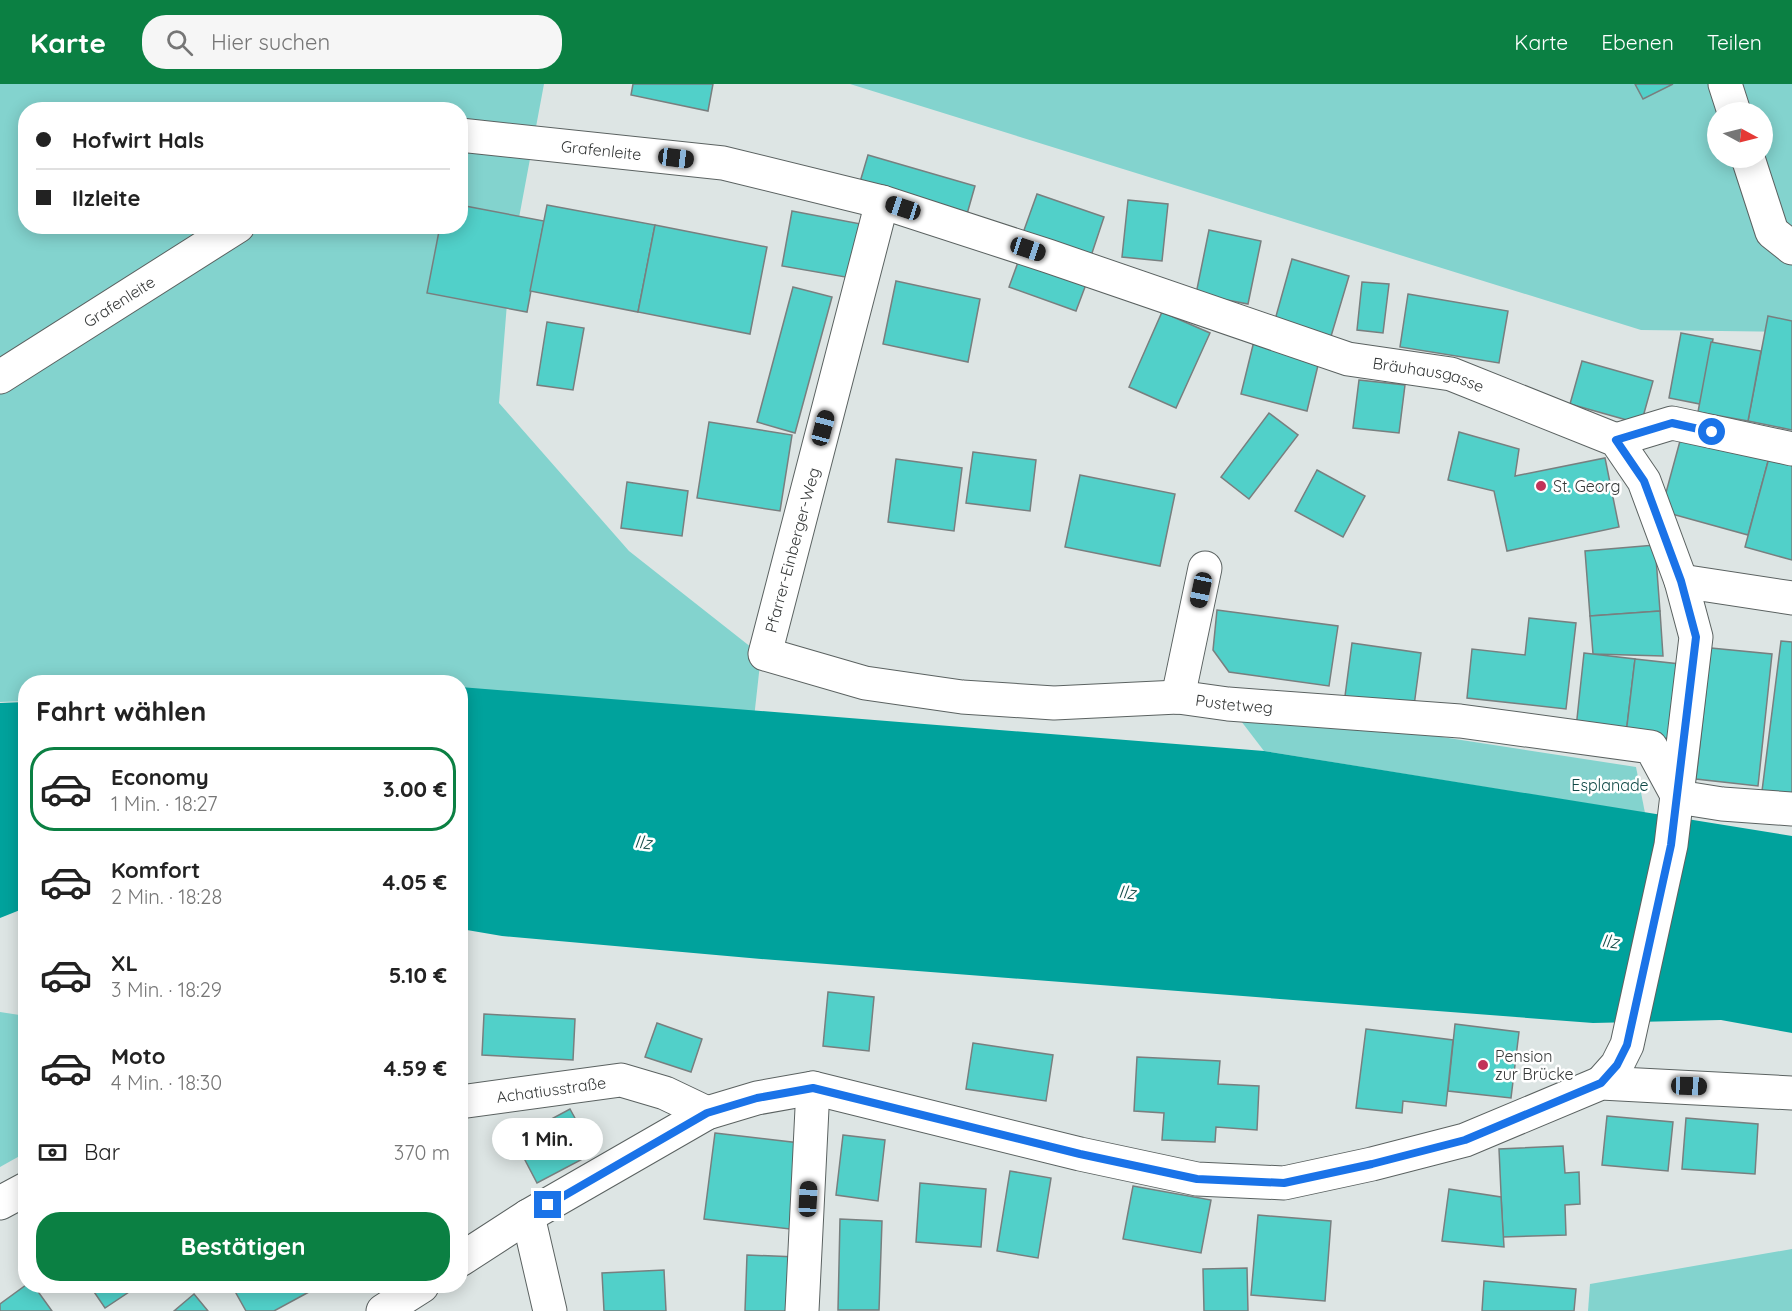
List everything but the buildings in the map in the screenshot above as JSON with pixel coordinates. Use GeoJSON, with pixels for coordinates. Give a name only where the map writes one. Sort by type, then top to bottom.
{"type":"FeatureCollection","features":[{"type":"Feature","properties":{"kind":"street"},"geometry":{"type":"LineString","coordinates":[[1725,84],[1731,102]]}},
{"type":"Feature","properties":{"kind":"street","name":"Grafenleite"},"geometry":{"type":"LineString","coordinates":[[468,136],[723,163],[882,202]]}},
{"type":"Feature","properties":{"kind":"street"},"geometry":{"type":"LineString","coordinates":[[1751,168],[1772,232],[1792,248]]}},
{"type":"Feature","properties":{"kind":"street","name":"Bräuhausgasse"},"geometry":{"type":"LineString","coordinates":[[882,202],[1048,256],[1348,359],[1451,374],[1616,440]]}},
{"type":"Feature","properties":{"kind":"street","name":"Pfarrer-Einberger-Weg"},"geometry":{"type":"LineString","coordinates":[[765,654],[882,202]]}},
{"type":"Feature","properties":{"kind":"street","name":"Grafenleite"},"geometry":{"type":"LineString","coordinates":[[0,377],[225,234]]}},
{"type":"Feature","properties":{"kind":"street"},"geometry":{"type":"LineString","coordinates":[[468,1255],[528,1216],[707,1113],[757,1098],[813,1088],[1080,1154],[1197,1179],[1284,1183],[1372,1164],[1465,1140],[1601,1083],[1617,1065],[1627,1045],[1671,845],[1696,637],[1681,581],[1644,481],[1616,440],[1672,423],[1792,449]]}},
{"type":"Feature","properties":{"kind":"street"},"geometry":{"type":"LineString","coordinates":[[1178,697],[1206,568]]}},
{"type":"Feature","properties":{"kind":"street"},"geometry":{"type":"LineString","coordinates":[[1681,581],[1792,598]]}},
{"type":"Feature","properties":{"kind":"street","name":"Pustetweg"},"geometry":{"type":"LineString","coordinates":[[765,654],[865,683],[962,697],[1054,703],[1178,697],[1228,704],[1460,722],[1651,747],[1678,797]]}},
{"type":"Feature","properties":{"kind":"street"},"geometry":{"type":"LineString","coordinates":[[1678,797],[1722,804],[1792,809]]}},
{"type":"Feature","properties":{"kind":"street","name":"Achatiusstraße"},"geometry":{"type":"LineString","coordinates":[[468,1101],[621,1080],[665,1093],[707,1113]]}},
{"type":"Feature","properties":{"kind":"street"},"geometry":{"type":"LineString","coordinates":[[1601,1083],[1792,1093]]}},
{"type":"Feature","properties":{"kind":"street"},"geometry":{"type":"LineString","coordinates":[[802,1311],[813,1088]]}},
{"type":"Feature","properties":{"kind":"street"},"geometry":{"type":"LineString","coordinates":[[0,1203],[18,1193]]}},
{"type":"Feature","properties":{"kind":"street"},"geometry":{"type":"LineString","coordinates":[[528,1216],[550,1311]]}},
{"type":"Feature","properties":{"kind":"street"},"geometry":{"type":"LineString","coordinates":[[383,1311],[411,1293]]}},
{"type":"Feature","properties":{"kind":"green space"},"geometry":{"type":"Polygon","coordinates":[[[0,84],[544,84],[510,266],[499,403],[629,551],[761,655],[754,718],[468,689],[468,675],[18,675],[18,701],[0,702],[0,84]]]}},
{"type":"Feature","properties":{"kind":"green space"},"geometry":{"type":"Polygon","coordinates":[[[850,84],[1792,84],[1792,332],[1641,330],[850,84]]]}},
{"type":"Feature","properties":{"kind":"green space","name":"Esplanade"},"geometry":{"type":"Polygon","coordinates":[[[1228,704],[1636,767],[1645,813],[1264,751],[1228,704]]]}},
{"type":"Feature","properties":{"kind":"green space"},"geometry":{"type":"Polygon","coordinates":[[[0,1012],[18,1015],[18,1157],[0,1167],[0,1012]]]}},
{"type":"Feature","properties":{"kind":"green space"},"geometry":{"type":"Polygon","coordinates":[[[1792,1249],[1792,1311],[1588,1311],[1590,1284],[1792,1249]]]}},
{"type":"Feature","properties":{"kind":"water","name":"Ilz"},"geometry":{"type":"Polygon","coordinates":[[[468,688],[1264,751],[1792,836],[1792,1033],[1721,1020],[1593,1023],[761,959],[502,936],[468,930],[468,688]]]}},
{"type":"Feature","properties":{"kind":"water"},"geometry":{"type":"Polygon","coordinates":[[[18,702],[18,911],[0,918],[0,703],[18,702]]]}},
{"type":"Feature","properties":{"kind":"place","name":"St. Georg"},"geometry":{"type":"Point","coordinates":[1541,486]}},
{"type":"Feature","properties":{"kind":"place","name":"Pension zur Brücke"},"geometry":{"type":"Point","coordinates":[1483,1065]}},
{"type":"Feature","properties":{"kind":"route"},"geometry":{"type":"LineString","coordinates":[[548,1205],[707,1113],[757,1098],[813,1088],[1080,1154],[1197,1179],[1284,1183],[1372,1164],[1465,1140],[1601,1083],[1617,1065],[1627,1045],[1671,845],[1696,637],[1681,581],[1644,481],[1616,440],[1672,423],[1712,432]]}}]}
